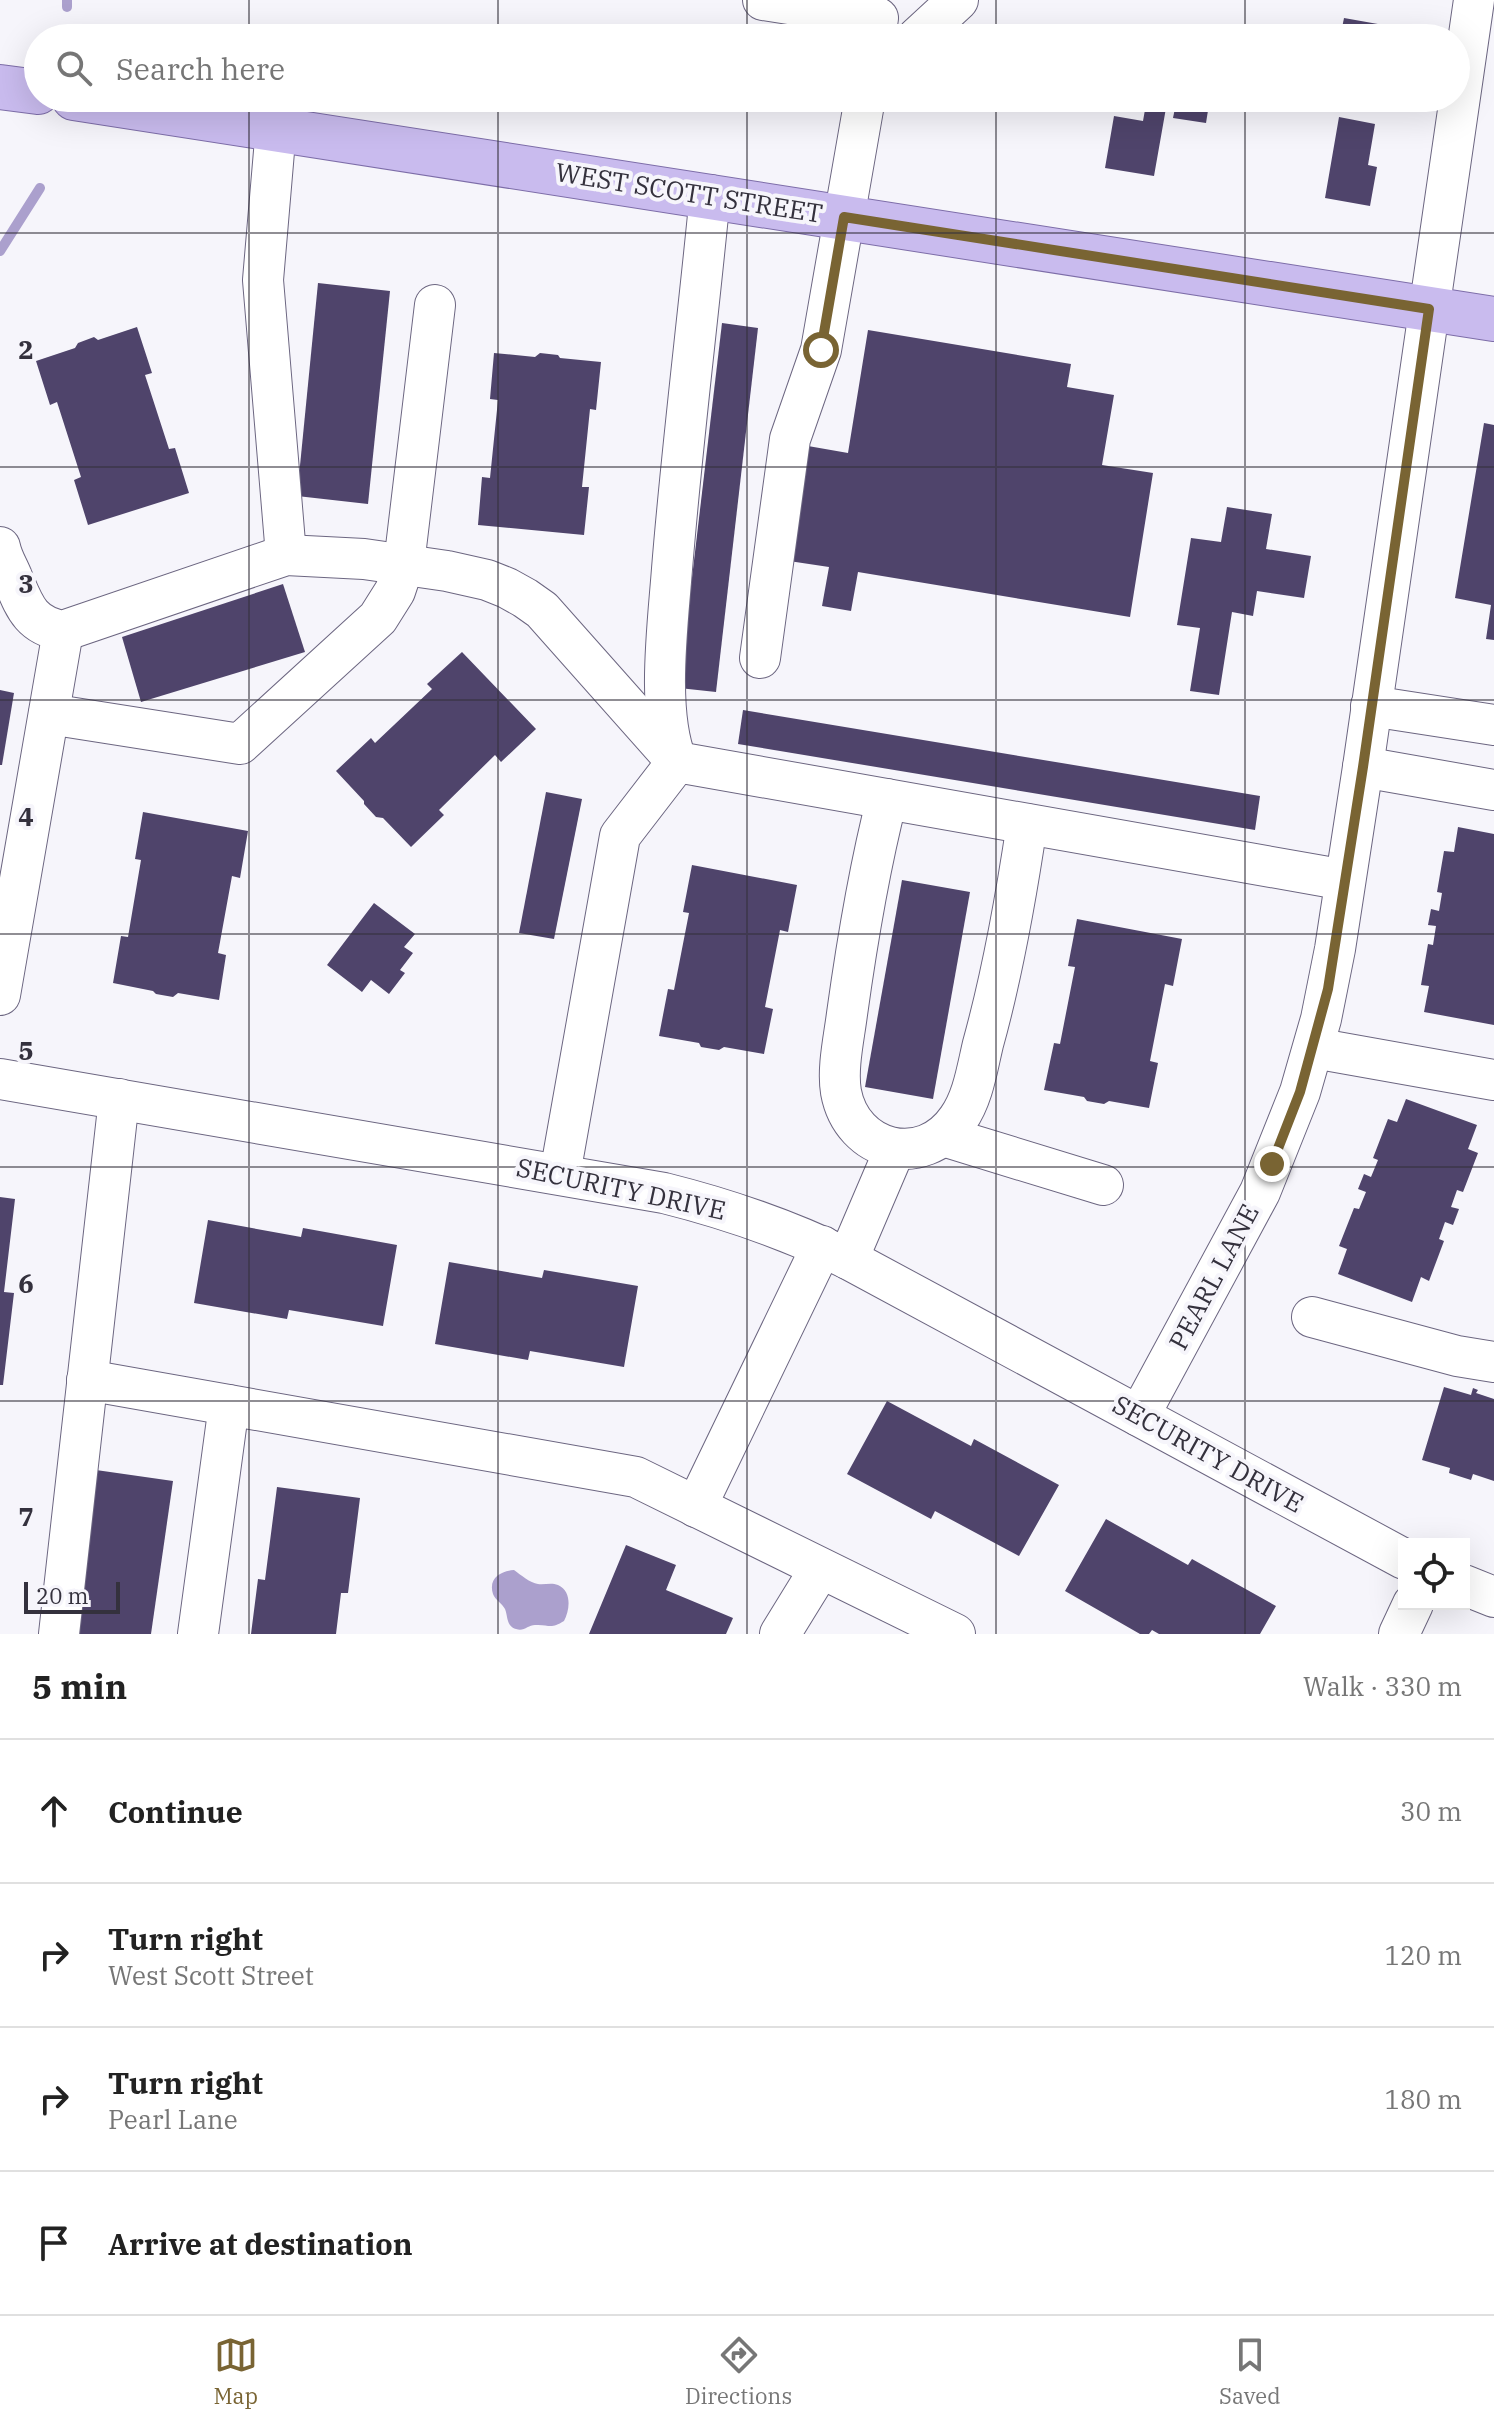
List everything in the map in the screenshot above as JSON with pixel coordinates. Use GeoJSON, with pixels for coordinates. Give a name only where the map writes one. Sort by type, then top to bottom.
{"type":"FeatureCollection","features":[{"type":"Feature","properties":{"kind":"main road"},"geometry":{"type":"LineString","coordinates":[[0,87],[24,90]]}},
{"type":"Feature","properties":{"kind":"main road","name":"WEST SCOTT STREET"},"geometry":{"type":"LineString","coordinates":[[168,112],[1494,319]]}},
{"type":"Feature","properties":{"kind":"street"},"geometry":{"type":"LineString","coordinates":[[763,0],[878,18],[877,24]]}},
{"type":"Feature","properties":{"kind":"street"},"geometry":{"type":"LineString","coordinates":[[932,24],[958,0]]}},
{"type":"Feature","properties":{"kind":"street","name":"PEARL LANE"},"geometry":{"type":"LineString","coordinates":[[1470,27],[1474,0]]}},
{"type":"Feature","properties":{"kind":"street"},"geometry":{"type":"LineString","coordinates":[[760,658],[790,439],[821,350],[863,112]]}},
{"type":"Feature","properties":{"kind":"street","name":"PEARL LANE"},"geometry":{"type":"LineString","coordinates":[[1139,1416],[1260,1192],[1284,1135],[1314,1048],[1328,989],[1363,767],[1458,112]]}},
{"type":"Feature","properties":{"kind":"street"},"geometry":{"type":"LineString","coordinates":[[276,128],[263,280],[286,555]]}},
{"type":"Feature","properties":{"kind":"street"},"geometry":{"type":"LineString","coordinates":[[677,762],[673,752],[665,679],[675,534],[710,195]]}},
{"type":"Feature","properties":{"kind":"street"},"geometry":{"type":"LineString","coordinates":[[49,714],[240,744],[378,618],[395,591],[404,564],[435,305]]}},
{"type":"Feature","properties":{"kind":"street"},"geometry":{"type":"LineString","coordinates":[[0,547],[26,609],[50,628],[63,631],[286,555],[404,564],[487,580],[542,610],[677,762],[1345,880]]}},
{"type":"Feature","properties":{"kind":"street"},"geometry":{"type":"LineString","coordinates":[[0,995],[63,631]]}},
{"type":"Feature","properties":{"kind":"street"},"geometry":{"type":"LineString","coordinates":[[622,701],[665,679]]}},
{"type":"Feature","properties":{"kind":"street"},"geometry":{"type":"LineString","coordinates":[[1371,706],[1494,725]]}},
{"type":"Feature","properties":{"kind":"street"},"geometry":{"type":"LineString","coordinates":[[560,1174],[620,836],[677,762]]}},
{"type":"Feature","properties":{"kind":"street"},"geometry":{"type":"LineString","coordinates":[[1363,767],[1494,790]]}},
{"type":"Feature","properties":{"kind":"street"},"geometry":{"type":"LineString","coordinates":[[887,799],[854,966],[840,1080],[846,1110],[858,1127],[874,1141],[895,1149],[915,1149],[935,1142],[963,1112],[979,1062],[1008,941],[1027,824]]}},
{"type":"Feature","properties":{"kind":"street"},"geometry":{"type":"LineString","coordinates":[[1314,1048],[1494,1080]]}},
{"type":"Feature","properties":{"kind":"street","name":"SECURITY DRIVE"},"geometry":{"type":"LineString","coordinates":[[0,1079],[664,1193],[786,1230],[835,1252],[1398,1556]]}},
{"type":"Feature","properties":{"kind":"street"},"geometry":{"type":"LineString","coordinates":[[59,1634],[119,1099]]}},
{"type":"Feature","properties":{"kind":"street"},"geometry":{"type":"LineString","coordinates":[[943,1136],[1103,1185]]}},
{"type":"Feature","properties":{"kind":"street"},"geometry":{"type":"LineString","coordinates":[[696,1507],[895,1149]]}},
{"type":"Feature","properties":{"kind":"street"},"geometry":{"type":"LineString","coordinates":[[1312,1317],[1457,1356],[1494,1362]]}},
{"type":"Feature","properties":{"kind":"street"},"geometry":{"type":"LineString","coordinates":[[87,1380],[636,1477],[955,1634]]}},
{"type":"Feature","properties":{"kind":"street"},"geometry":{"type":"LineString","coordinates":[[198,1634],[229,1405]]}},
{"type":"Feature","properties":{"kind":"street"},"geometry":{"type":"LineString","coordinates":[[780,1634],[820,1569]]}},
{"type":"Feature","properties":{"kind":"street"},"geometry":{"type":"LineString","coordinates":[[1470,1587],[1494,1597]]}},
{"type":"Feature","properties":{"kind":"street"},"geometry":{"type":"LineString","coordinates":[[1399,1634],[1410,1610]]}},
{"type":"Feature","properties":{"kind":"shaded area"},"geometry":{"type":"Polygon","coordinates":[[[514,1570],[535,1583],[563,1588],[568,1601],[564,1621],[552,1626],[533,1625],[521,1630],[510,1626],[505,1609],[494,1596],[492,1584],[497,1576],[514,1570]]]}},
{"type":"Feature","properties":{"kind":"building"},"geometry":{"type":"Polygon","coordinates":[[[1344,18],[1378,24],[1343,24],[1344,18]]]}},
{"type":"Feature","properties":{"kind":"building"},"geometry":{"type":"Polygon","coordinates":[[[1145,112],[1165,112],[1154,176],[1105,168],[1114,116],[1143,121],[1145,112]]]}},
{"type":"Feature","properties":{"kind":"building"},"geometry":{"type":"Polygon","coordinates":[[[1174,112],[1208,112],[1206,123],[1173,118],[1174,112]]]}},
{"type":"Feature","properties":{"kind":"building"},"geometry":{"type":"Polygon","coordinates":[[[1339,117],[1375,124],[1368,165],[1377,167],[1370,206],[1325,198],[1339,117]]]}},
{"type":"Feature","properties":{"kind":"building"},"geometry":{"type":"Polygon","coordinates":[[[318,283],[390,291],[368,504],[297,496],[318,283]]]}},
{"type":"Feature","properties":{"kind":"building"},"geometry":{"type":"Polygon","coordinates":[[[722,323],[758,328],[716,692],[679,688],[722,323]]]}},
{"type":"Feature","properties":{"kind":"building"},"geometry":{"type":"Polygon","coordinates":[[[137,327],[152,373],[145,375],[169,449],[175,448],[189,493],[88,525],[74,480],[81,477],[57,402],[50,405],[36,361],[75,348],[78,343],[94,337],[98,340],[137,327]]]}},
{"type":"Feature","properties":{"kind":"building"},"geometry":{"type":"Polygon","coordinates":[[[868,330],[1071,364],[1067,387],[1114,395],[1102,465],[1153,473],[1130,617],[858,572],[851,611],[822,606],[829,567],[789,561],[808,446],[848,453],[868,330]]]}},
{"type":"Feature","properties":{"kind":"building"},"geometry":{"type":"Polygon","coordinates":[[[494,353],[535,357],[540,353],[601,362],[596,410],[590,409],[582,487],[589,487],[584,535],[478,525],[482,477],[490,478],[498,400],[490,399],[494,353]]]}},
{"type":"Feature","properties":{"kind":"building"},"geometry":{"type":"Polygon","coordinates":[[[1484,423],[1494,425],[1494,640],[1486,639],[1491,605],[1455,598],[1484,423]]]}},
{"type":"Feature","properties":{"kind":"building"},"geometry":{"type":"Polygon","coordinates":[[[1227,507],[1272,514],[1266,549],[1311,556],[1304,598],[1257,591],[1253,616],[1232,612],[1219,695],[1190,691],[1200,628],[1177,625],[1191,538],[1221,542],[1227,507]]]}},
{"type":"Feature","properties":{"kind":"building"},"geometry":{"type":"Polygon","coordinates":[[[283,584],[305,652],[141,702],[122,637],[283,584]]]}},
{"type":"Feature","properties":{"kind":"building"},"geometry":{"type":"Polygon","coordinates":[[[462,652],[536,729],[501,762],[495,755],[439,810],[444,815],[411,847],[383,818],[376,817],[336,771],[371,738],[375,743],[432,689],[427,684],[462,652]]]}},
{"type":"Feature","properties":{"kind":"building"},"geometry":{"type":"Polygon","coordinates":[[[0,690],[14,693],[2,765],[0,765],[0,690]]]}},
{"type":"Feature","properties":{"kind":"building"},"geometry":{"type":"Polygon","coordinates":[[[743,710],[1260,796],[1255,830],[738,744],[743,710]]]}},
{"type":"Feature","properties":{"kind":"building"},"geometry":{"type":"Polygon","coordinates":[[[546,792],[582,799],[554,939],[519,933],[546,792]]]}},
{"type":"Feature","properties":{"kind":"building"},"geometry":{"type":"Polygon","coordinates":[[[143,812],[248,831],[240,878],[232,876],[218,953],[226,955],[219,1000],[178,993],[173,997],[113,983],[121,936],[128,937],[141,860],[135,859],[143,812]]]}},
{"type":"Feature","properties":{"kind":"building"},"geometry":{"type":"Polygon","coordinates":[[[1458,827],[1494,834],[1494,1025],[1424,1012],[1429,986],[1421,985],[1428,944],[1433,945],[1436,926],[1428,925],[1431,909],[1439,911],[1442,893],[1437,892],[1444,851],[1454,852],[1458,827]]]}},
{"type":"Feature","properties":{"kind":"building"},"geometry":{"type":"Polygon","coordinates":[[[692,865],[797,885],[788,932],[780,930],[765,1007],[773,1009],[764,1054],[724,1047],[719,1050],[701,1047],[699,1043],[659,1036],[668,989],[674,990],[689,913],[683,912],[692,865]]]}},
{"type":"Feature","properties":{"kind":"building"},"geometry":{"type":"Polygon","coordinates":[[[902,880],[970,892],[933,1099],[865,1087],[902,880]]]}},
{"type":"Feature","properties":{"kind":"building"},"geometry":{"type":"Polygon","coordinates":[[[374,903],[415,934],[404,947],[413,953],[400,970],[405,973],[389,994],[371,980],[362,992],[327,965],[374,903]]]}},
{"type":"Feature","properties":{"kind":"building"},"geometry":{"type":"Polygon","coordinates":[[[1077,919],[1182,939],[1173,986],[1165,984],[1150,1061],[1158,1063],[1149,1108],[1109,1101],[1104,1104],[1044,1090],[1054,1043],[1060,1044],[1075,967],[1068,966],[1077,919]]]}},
{"type":"Feature","properties":{"kind":"building"},"geometry":{"type":"Polygon","coordinates":[[[1406,1099],[1477,1125],[1468,1149],[1478,1153],[1463,1192],[1457,1190],[1451,1207],[1459,1209],[1453,1225],[1445,1222],[1439,1239],[1444,1241],[1429,1281],[1421,1277],[1412,1302],[1338,1274],[1347,1249],[1339,1246],[1354,1208],[1359,1209],[1366,1192],[1358,1189],[1364,1174],[1371,1177],[1378,1160],[1373,1158],[1388,1119],[1397,1122],[1406,1099]]]}},
{"type":"Feature","properties":{"kind":"building"},"geometry":{"type":"Polygon","coordinates":[[[0,1197],[15,1199],[4,1292],[14,1293],[3,1385],[0,1385],[0,1197]]]}},
{"type":"Feature","properties":{"kind":"building"},"geometry":{"type":"Polygon","coordinates":[[[208,1220],[301,1237],[303,1228],[397,1245],[383,1326],[289,1310],[287,1319],[194,1303],[208,1220]]]}},
{"type":"Feature","properties":{"kind":"building"},"geometry":{"type":"Polygon","coordinates":[[[449,1262],[542,1278],[544,1270],[638,1286],[624,1367],[530,1351],[528,1360],[435,1344],[449,1262]]]}},
{"type":"Feature","properties":{"kind":"building"},"geometry":{"type":"Polygon","coordinates":[[[1444,1387],[1471,1395],[1473,1388],[1478,1390],[1476,1393],[1494,1399],[1494,1481],[1473,1474],[1471,1480],[1449,1473],[1450,1468],[1422,1460],[1444,1387]]]}},
{"type":"Feature","properties":{"kind":"building"},"geometry":{"type":"Polygon","coordinates":[[[887,1401],[971,1446],[974,1439],[1059,1485],[1019,1556],[935,1511],[931,1519],[847,1474],[887,1401]]]}},
{"type":"Feature","properties":{"kind":"building"},"geometry":{"type":"Polygon","coordinates":[[[96,1470],[173,1481],[151,1634],[72,1634],[96,1470]]]}},
{"type":"Feature","properties":{"kind":"building"},"geometry":{"type":"Polygon","coordinates":[[[277,1487],[360,1498],[348,1593],[341,1593],[336,1634],[251,1634],[258,1579],[265,1580],[277,1487]]]}},
{"type":"Feature","properties":{"kind":"building"},"geometry":{"type":"Polygon","coordinates":[[[1106,1519],[1188,1565],[1192,1559],[1276,1606],[1260,1634],[1159,1634],[1152,1630],[1149,1634],[1140,1634],[1065,1591],[1106,1519]]]}},
{"type":"Feature","properties":{"kind":"building"},"geometry":{"type":"Polygon","coordinates":[[[626,1545],[676,1565],[666,1590],[733,1618],[726,1634],[589,1634],[626,1545]]]}},
{"type":"Feature","properties":{"kind":"waterway"},"geometry":{"type":"LineString","coordinates":[[67,0],[67,7]]}},
{"type":"Feature","properties":{"kind":"waterway"},"geometry":{"type":"LineString","coordinates":[[0,251],[40,188]]}},
{"type":"Feature","properties":{"kind":"route"},"geometry":{"type":"LineString","coordinates":[[821,350],[844,217],[1429,309],[1328,989],[1300,1092],[1272,1164]]}}]}
